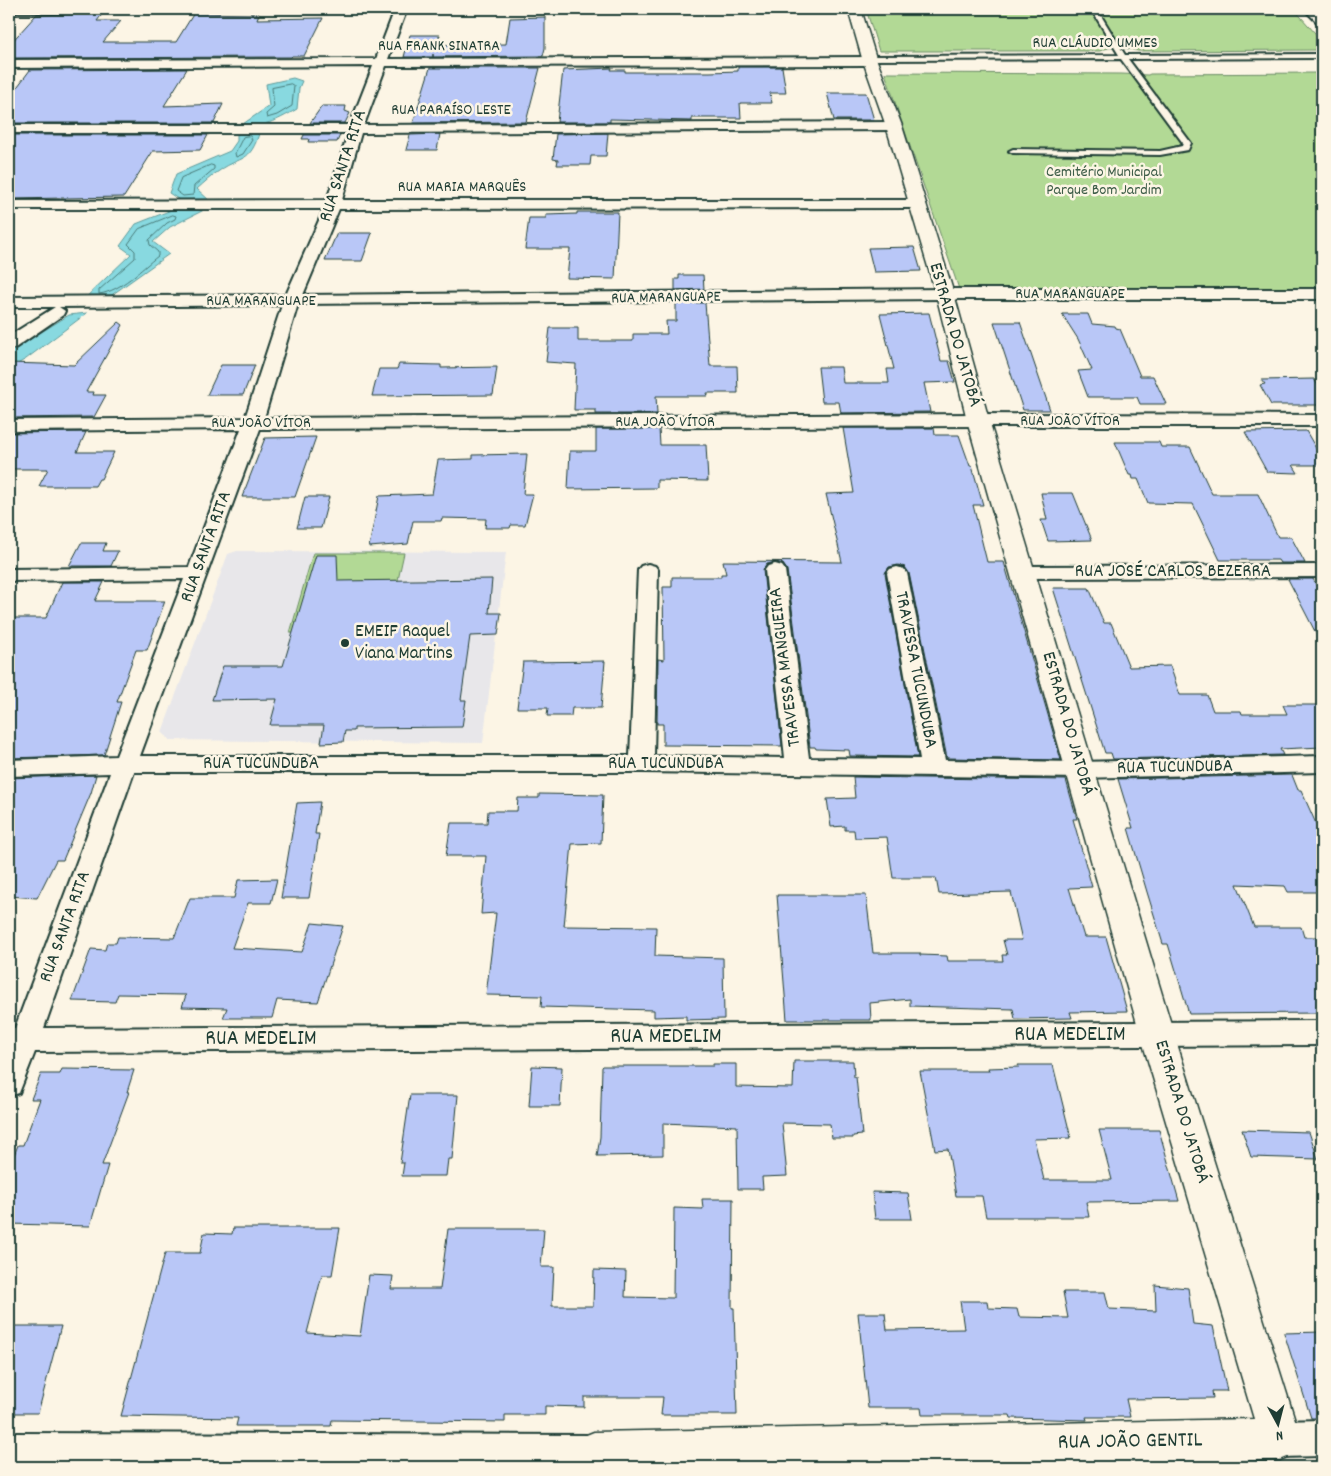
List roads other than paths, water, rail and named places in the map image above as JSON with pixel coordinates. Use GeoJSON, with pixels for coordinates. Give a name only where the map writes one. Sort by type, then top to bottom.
{"type":"FeatureCollection","features":[{"type":"Feature","properties":{"kind":"street"},"geometry":{"type":"LineString","coordinates":[[9,9],[86,9]]}},
{"type":"Feature","properties":{"kind":"street","name":"RUA SANTA RITA"},"geometry":{"type":"LineString","coordinates":[[9,1084],[17,1040],[198,574],[253,423],[290,306],[333,205],[356,128],[401,9]]}},
{"type":"Feature","properties":{"kind":"street","name":"ESTRADA DO JATOBÁ"},"geometry":{"type":"LineString","coordinates":[[854,9],[876,63],[1157,1034],[1280,1438]]}},
{"type":"Feature","properties":{"kind":"street"},"geometry":{"type":"LineString","coordinates":[[1310,9],[1322,21]]}},
{"type":"Feature","properties":{"kind":"street","name":"RUA FRANK SINATRA"},"geometry":{"type":"LineString","coordinates":[[9,64],[876,63]]}},
{"type":"Feature","properties":{"kind":"street","name":"RUA PARAÍSO LESTE"},"geometry":{"type":"LineString","coordinates":[[9,129],[157,128],[263,130],[894,126]]}},
{"type":"Feature","properties":{"kind":"street","name":"RUA MARIA MARQUÊS"},"geometry":{"type":"LineString","coordinates":[[9,205],[916,204]]}},
{"type":"Feature","properties":{"kind":"street","name":"RUA MARANGUAPE"},"geometry":{"type":"LineString","coordinates":[[9,311],[1322,294]]}},
{"type":"Feature","properties":{"kind":"street","name":"RUA MARANGUAPE"},"geometry":{"type":"LineString","coordinates":[[946,300],[1322,306]]}},
{"type":"Feature","properties":{"kind":"street","name":"RUA MARANGUAPE"},"geometry":{"type":"LineString","coordinates":[[9,302],[290,306]]}},
{"type":"Feature","properties":{"kind":"street"},"geometry":{"type":"LineString","coordinates":[[9,344],[57,311]]}},
{"type":"Feature","properties":{"kind":"street","name":"RUA JOÃO VÍTOR"},"geometry":{"type":"LineString","coordinates":[[9,425],[978,420],[1322,421]]}},
{"type":"Feature","properties":{"kind":"street"},"geometry":{"type":"LineString","coordinates":[[642,764],[648,570]]}},
{"type":"Feature","properties":{"kind":"street","name":"TRAVESSA MANGUEIRA"},"geometry":{"type":"LineString","coordinates":[[775,570],[798,765]]}},
{"type":"Feature","properties":{"kind":"street","name":"RUA JOSÉ CARLOS BEZERRA"},"geometry":{"type":"LineString","coordinates":[[1023,572],[1322,571]]}},
{"type":"Feature","properties":{"kind":"street","name":"TRAVESSA TUCUNDUBA"},"geometry":{"type":"LineString","coordinates":[[897,573],[934,768]]}},
{"type":"Feature","properties":{"kind":"street"},"geometry":{"type":"LineString","coordinates":[[9,575],[198,574]]}},
{"type":"Feature","properties":{"kind":"street","name":"RUA TUCUNDUBA"},"geometry":{"type":"LineString","coordinates":[[9,768],[125,764],[642,764],[1080,770],[1322,764]]}},
{"type":"Feature","properties":{"kind":"street","name":"RUA MEDELIM"},"geometry":{"type":"LineString","coordinates":[[17,1040],[1322,1033]]}},
{"type":"Feature","properties":{"kind":"street","name":"RUA JOÃO GENTIL"},"geometry":{"type":"LineString","coordinates":[[9,1451],[593,1460],[1322,1438]]}},
{"type":"Feature","properties":{"kind":"lane"},"geometry":{"type":"LineString","coordinates":[[1013,152],[1160,153],[1186,148],[1187,143],[1123,56],[1094,9]]}},
{"type":"Feature","properties":{"kind":"lane","name":"RUA CLÁUDIO UMMES"},"geometry":{"type":"LineString","coordinates":[[876,63],[1123,56],[1322,56]]}},
{"type":"Feature","properties":{"kind":"lane","name":"RUA CLÁUDIO UMMES"},"geometry":{"type":"LineString","coordinates":[[876,63],[1012,65]]}},
{"type":"Feature","properties":{"kind":"lane","name":"RUA CLÁUDIO UMMES"},"geometry":{"type":"LineString","coordinates":[[1120,65],[1140,65]]}},
{"type":"Feature","properties":{"kind":"water"},"geometry":{"type":"Polygon","coordinates":[[[293,78],[302,81],[299,88],[297,109],[270,122],[240,126],[269,106],[266,84],[293,78]]]}},
{"type":"Feature","properties":{"kind":"water"},"geometry":{"type":"Polygon","coordinates":[[[237,131],[260,131],[249,154],[216,173],[197,189],[210,201],[181,201],[169,193],[176,174],[230,151],[237,141],[237,131]]]}},
{"type":"Feature","properties":{"kind":"water"},"geometry":{"type":"Polygon","coordinates":[[[179,207],[210,207],[170,227],[153,242],[169,254],[106,299],[83,300],[131,254],[120,246],[136,224],[179,207]]]}},
{"type":"Feature","properties":{"kind":"water"},"geometry":{"type":"Polygon","coordinates":[[[87,313],[26,359],[9,369],[9,352],[69,315],[87,313]]]}},
{"type":"Feature","properties":{"kind":"place","name":"EMEIF Raquel Viana Martins"},"geometry":{"type":"Point","coordinates":[345,643]}},
{"type":"Feature","properties":{"kind":"park label","name":"Cemitério Municipal Parque Bom Jardim"},"geometry":{"type":"Point","coordinates":[1104,181]}}]}
